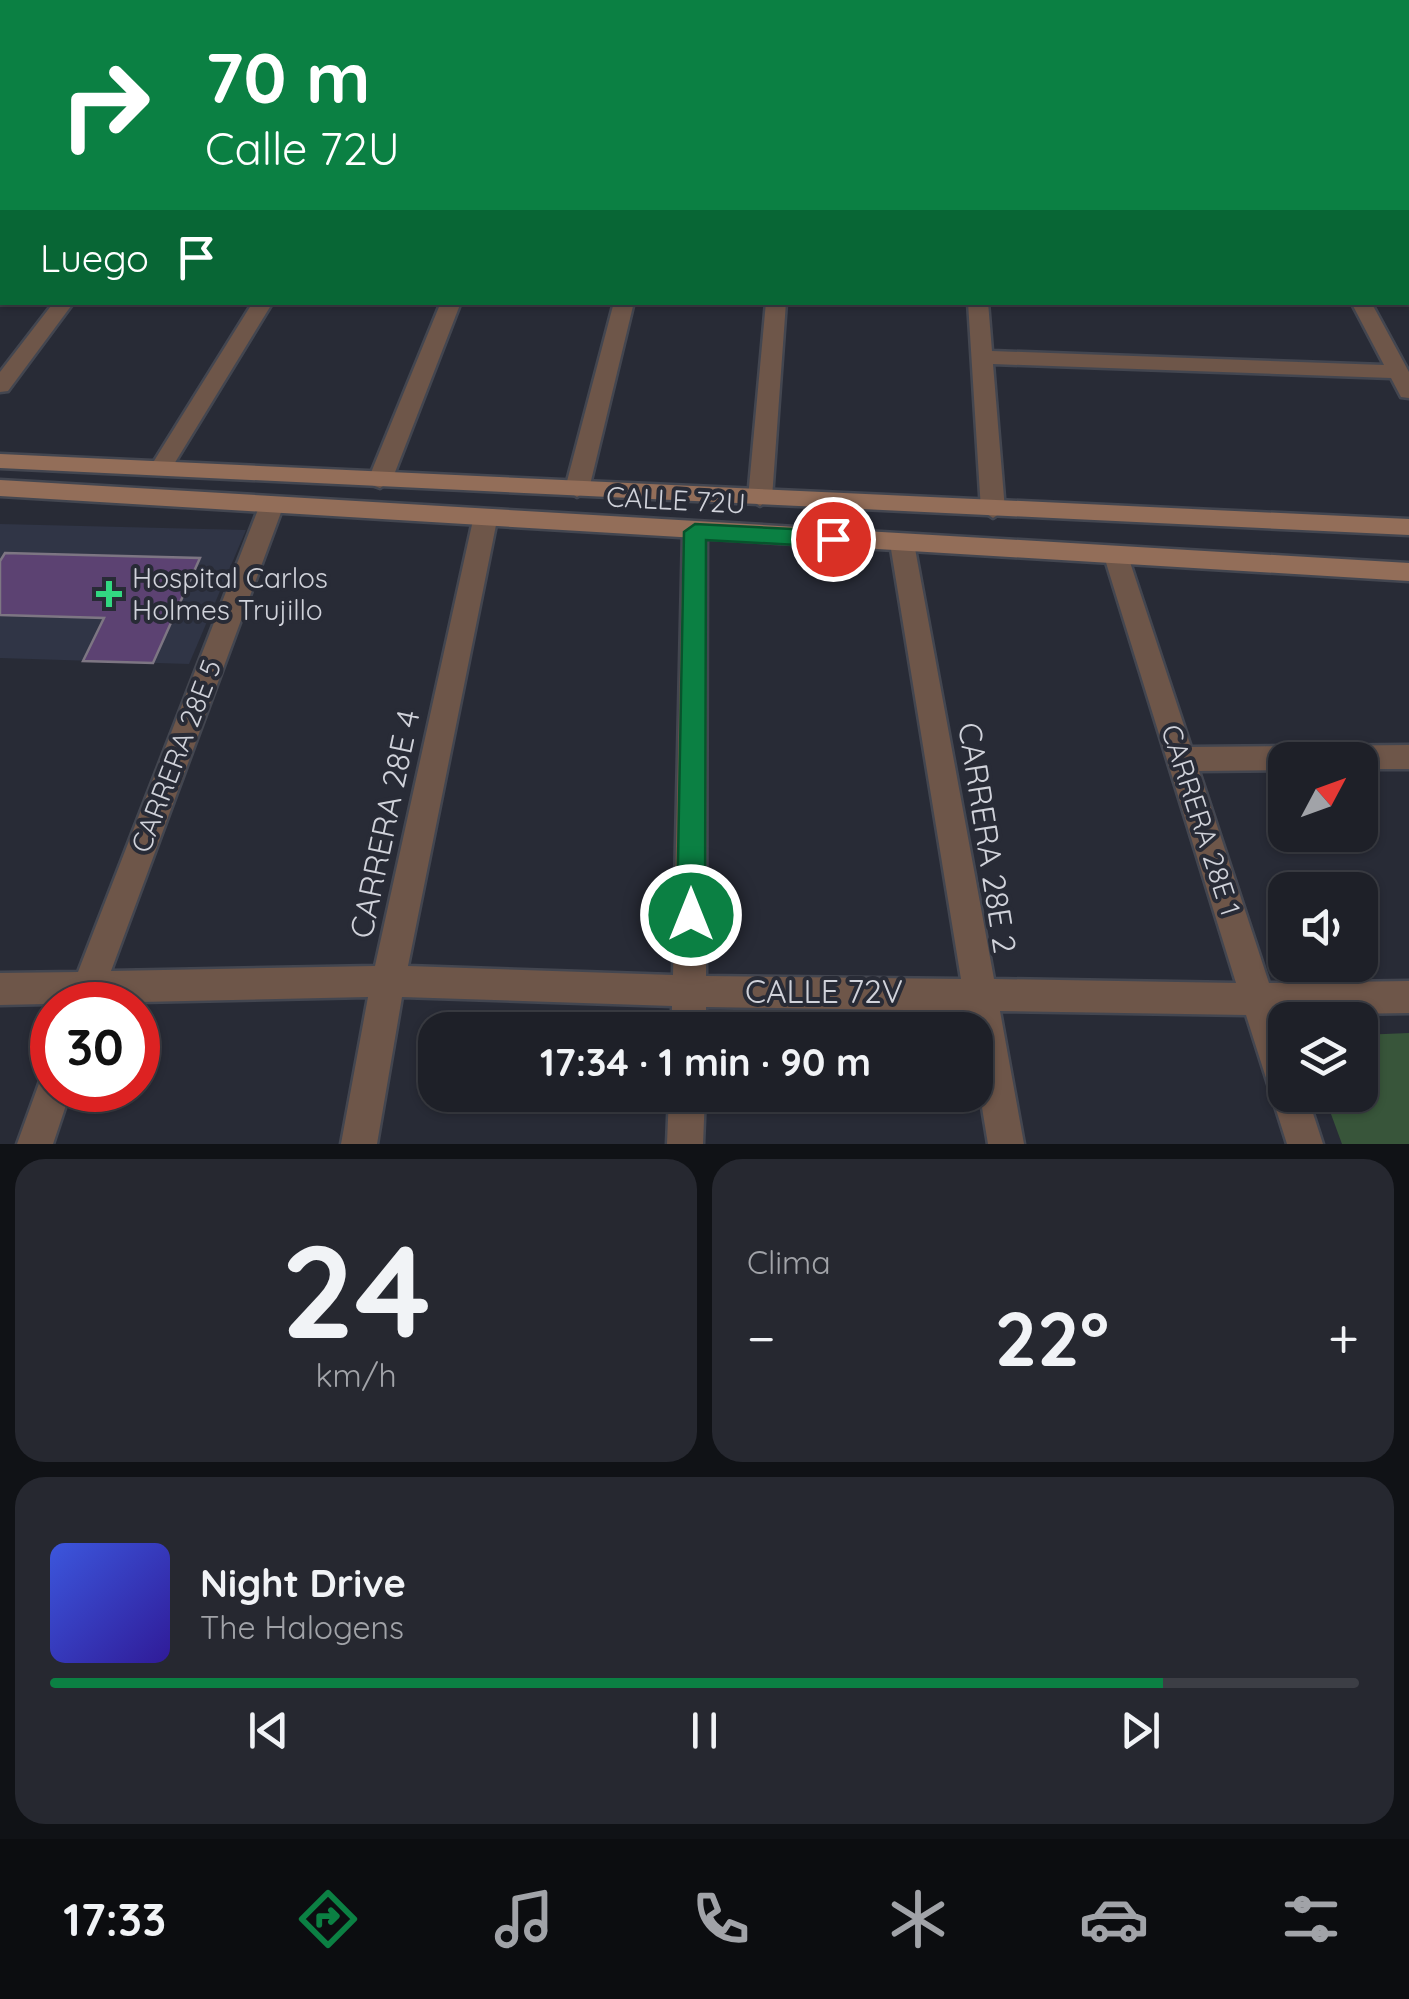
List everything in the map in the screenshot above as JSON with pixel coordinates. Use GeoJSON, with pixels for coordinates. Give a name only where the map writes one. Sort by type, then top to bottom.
{"type":"FeatureCollection","features":[{"type":"Feature","properties":{"kind":"street"},"geometry":{"type":"LineString","coordinates":[[0,386],[63,305]]}},
{"type":"Feature","properties":{"kind":"street"},"geometry":{"type":"LineString","coordinates":[[160,468],[261,305]]}},
{"type":"Feature","properties":{"kind":"street"},"geometry":{"type":"LineString","coordinates":[[380,480],[450,305]]}},
{"type":"Feature","properties":{"kind":"street"},"geometry":{"type":"LineString","coordinates":[[577,488],[623,305]]}},
{"type":"Feature","properties":{"kind":"street"},"geometry":{"type":"LineString","coordinates":[[760,498],[776,305]]}},
{"type":"Feature","properties":{"kind":"street"},"geometry":{"type":"LineString","coordinates":[[978,305],[993,510]]}},
{"type":"Feature","properties":{"kind":"street"},"geometry":{"type":"LineString","coordinates":[[1363,305],[1404,382]]}},
{"type":"Feature","properties":{"kind":"street"},"geometry":{"type":"LineString","coordinates":[[984,356],[1404,382]]}},
{"type":"Feature","properties":{"kind":"street","name":"CALLE 72U"},"geometry":{"type":"LineString","coordinates":[[0,460],[1409,528]]}},
{"type":"Feature","properties":{"kind":"street","name":"CALLE 72U"},"geometry":{"type":"LineString","coordinates":[[0,488],[485,520],[1409,572]]}},
{"type":"Feature","properties":{"kind":"street","name":"CARRERA 28E 5"},"geometry":{"type":"LineString","coordinates":[[91,982],[271,507]]}},
{"type":"Feature","properties":{"kind":"street","name":"CARRERA 28E 4"},"geometry":{"type":"LineString","coordinates":[[359,1144],[388,981],[485,520]]}},
{"type":"Feature","properties":{"kind":"street"},"geometry":{"type":"LineString","coordinates":[[689,1012],[695,532]]}},
{"type":"Feature","properties":{"kind":"street","name":"CARRERA 28E 2"},"geometry":{"type":"LineString","coordinates":[[902,543],[1006,1144]]}},
{"type":"Feature","properties":{"kind":"street","name":"CARRERA 28E 1"},"geometry":{"type":"LineString","coordinates":[[1116,556],[1268,1030]]}},
{"type":"Feature","properties":{"kind":"street"},"geometry":{"type":"LineString","coordinates":[[1182,759],[1409,757]]}},
{"type":"Feature","properties":{"kind":"street","name":"CALLE 72V"},"geometry":{"type":"LineString","coordinates":[[160,992],[388,981],[690,991],[1409,997]]}},
{"type":"Feature","properties":{"kind":"street","name":"CALLE 72V"},"geometry":{"type":"LineString","coordinates":[[0,989],[30,991]]}},
{"type":"Feature","properties":{"kind":"street"},"geometry":{"type":"LineString","coordinates":[[34,1144],[45,1112]]}},
{"type":"Feature","properties":{"kind":"street"},"geometry":{"type":"LineString","coordinates":[[686,1144],[687,1112]]}},
{"type":"Feature","properties":{"kind":"street"},"geometry":{"type":"LineString","coordinates":[[1294,1112],[1304,1144]]}},
{"type":"Feature","properties":{"kind":"shaded area","name":"Hospital Carlos Holmes Trujillo"},"geometry":{"type":"Polygon","coordinates":[[[0,524],[246,530],[189,664],[0,658],[0,524]]]}},
{"type":"Feature","properties":{"kind":"green space"},"geometry":{"type":"Polygon","coordinates":[[[1409,1033],[1409,1144],[1342,1144],[1330,1112],[1378,1112],[1378,1034],[1409,1033]]]}},
{"type":"Feature","properties":{"kind":"building"},"geometry":{"type":"Polygon","coordinates":[[[5,553],[200,558],[153,663],[83,661],[104,618],[0,615],[0,561],[5,553]]]}},
{"type":"Feature","properties":{"kind":"place","name":"Hospital Carlos Holmes Trujillo"},"geometry":{"type":"Point","coordinates":[109,594]}},
{"type":"Feature","properties":{"kind":"route"},"geometry":{"type":"LineString","coordinates":[[691,915],[695,532],[833,539]]}}]}
